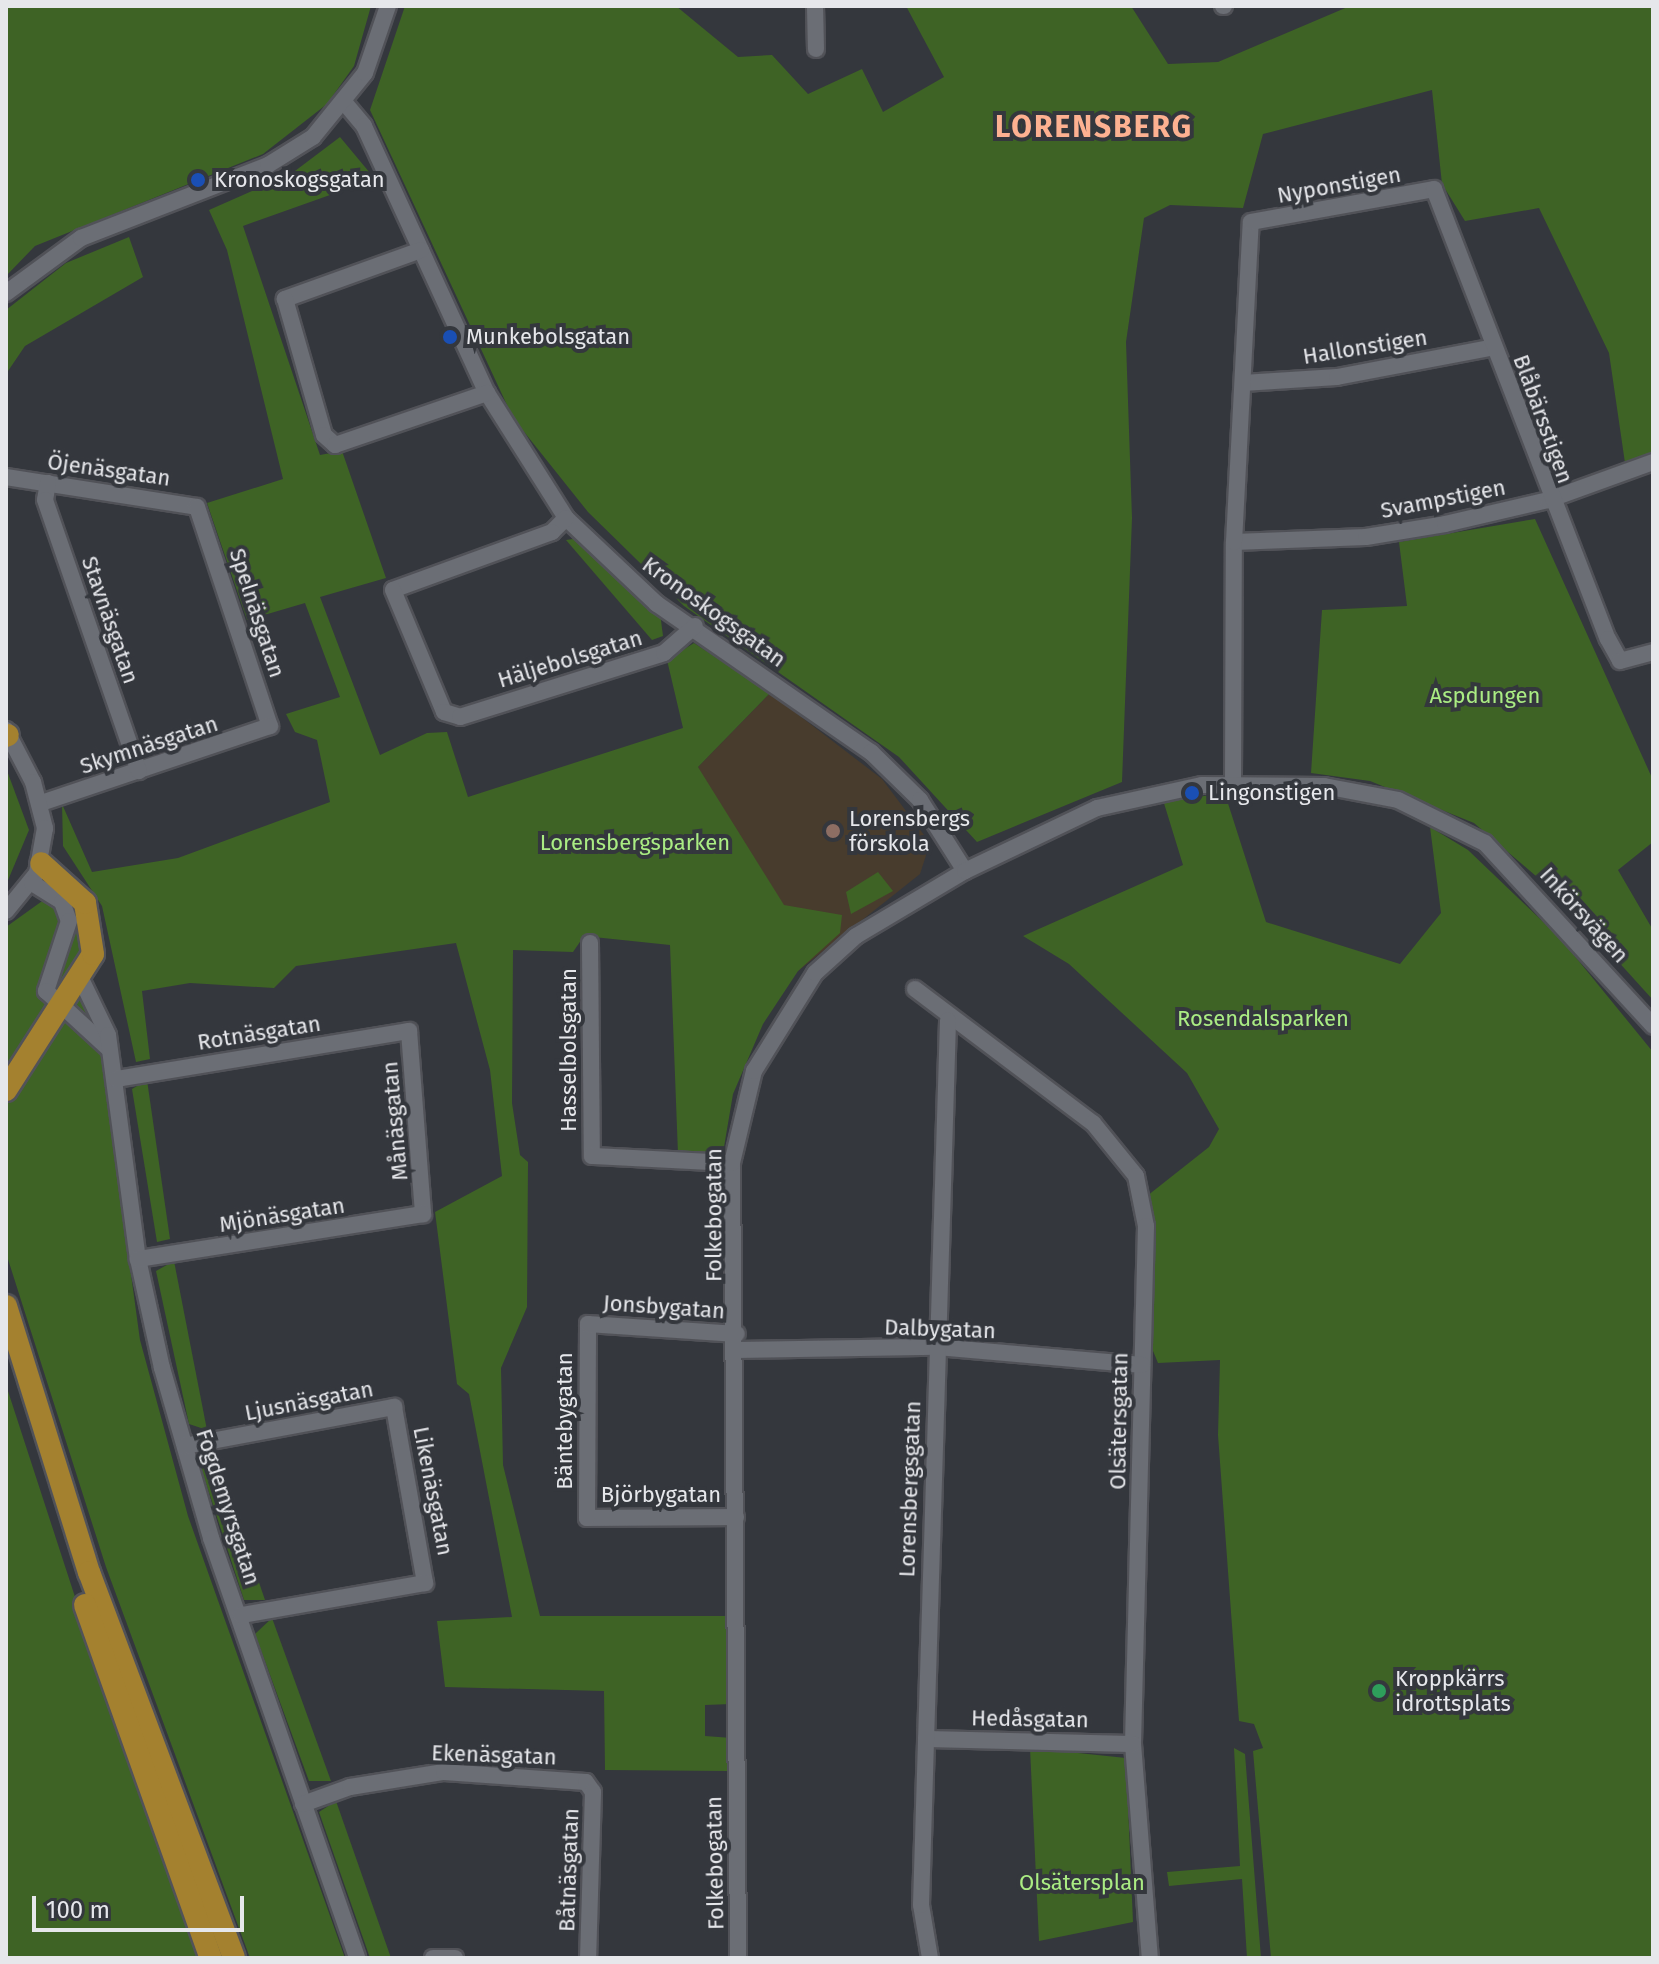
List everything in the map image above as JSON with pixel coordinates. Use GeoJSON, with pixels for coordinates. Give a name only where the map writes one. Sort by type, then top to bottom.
{"type":"FeatureCollection","features":[{"type":"Feature","properties":{"kind":"main road"},"geometry":{"type":"LineString","coordinates":[[6,1090],[82,981],[93,954],[90,915],[73,886],[37,873]]}},
{"type":"Feature","properties":{"kind":"main road"},"geometry":{"type":"LineString","coordinates":[[6,1306],[89,1572],[234,1958]]}},
{"type":"Feature","properties":{"kind":"main road"},"geometry":{"type":"LineString","coordinates":[[6,1356],[211,1958]]}},
{"type":"Feature","properties":{"kind":"street"},"geometry":{"type":"LineString","coordinates":[[6,293],[81,238],[268,165],[313,137],[344,102],[379,41],[388,6]]}},
{"type":"Feature","properties":{"kind":"street"},"geometry":{"type":"LineString","coordinates":[[815,6],[816,49]]}},
{"type":"Feature","properties":{"kind":"street","name":"Kronoskogsgatan"},"geometry":{"type":"LineString","coordinates":[[344,102],[364,126],[487,393],[566,518],[657,604],[695,626],[871,752],[920,800],[965,871]]}},
{"type":"Feature","properties":{"kind":"street","name":"Nyponstigen"},"geometry":{"type":"LineString","coordinates":[[1243,383],[1251,222],[1434,189]]}},
{"type":"Feature","properties":{"kind":"street","name":"Blåbärsstigen"},"geometry":{"type":"LineString","coordinates":[[1434,189],[1456,232],[1548,500],[1620,661],[1653,652]]}},
{"type":"Feature","properties":{"kind":"street"},"geometry":{"type":"LineString","coordinates":[[421,250],[285,299],[285,318],[331,445],[487,393]]}},
{"type":"Feature","properties":{"kind":"street","name":"Hallonstigen"},"geometry":{"type":"LineString","coordinates":[[1243,383],[1337,377],[1494,347]]}},
{"type":"Feature","properties":{"kind":"street"},"geometry":{"type":"LineString","coordinates":[[1233,783],[1234,542],[1243,383]]}},
{"type":"Feature","properties":{"kind":"street","name":"Svampstigen"},"geometry":{"type":"LineString","coordinates":[[1234,542],[1366,537],[1548,500],[1653,462]]}},
{"type":"Feature","properties":{"kind":"street","name":"Öjenäsgatan"},"geometry":{"type":"LineString","coordinates":[[6,477],[164,498],[201,514]]}},
{"type":"Feature","properties":{"kind":"street","name":"Stavnäsgatan"},"geometry":{"type":"LineString","coordinates":[[48,483],[45,500],[139,771]]}},
{"type":"Feature","properties":{"kind":"street","name":"Spelnäsgatan"},"geometry":{"type":"LineString","coordinates":[[201,514],[270,726]]}},
{"type":"Feature","properties":{"kind":"street","name":"Häljebolsgatan"},"geometry":{"type":"LineString","coordinates":[[566,518],[552,532],[393,590],[450,715],[664,653],[695,626]]}},
{"type":"Feature","properties":{"kind":"street","name":"Skymnäsgatan"},"geometry":{"type":"LineString","coordinates":[[41,803],[270,726]]}},
{"type":"Feature","properties":{"kind":"street"},"geometry":{"type":"LineString","coordinates":[[6,911],[37,873],[41,803],[7,734]]}},
{"type":"Feature","properties":{"kind":"street","name":"Folkebogatan"},"geometry":{"type":"LineString","coordinates":[[738,1958],[737,1342],[732,1163],[754,1071],[815,973],[856,936],[965,871],[1097,808],[1233,783],[1324,786],[1398,800],[1460,828],[1513,869]]}},
{"type":"Feature","properties":{"kind":"street","name":"Inkörsvägen"},"geometry":{"type":"LineString","coordinates":[[1513,869],[1653,1026]]}},
{"type":"Feature","properties":{"kind":"street","name":"Fogdemyrsgatan"},"geometry":{"type":"LineString","coordinates":[[37,873],[62,902],[69,921],[45,984],[64,1008],[91,1027],[112,1056]]}},
{"type":"Feature","properties":{"kind":"street","name":"Hasselbolsgatan"},"geometry":{"type":"LineString","coordinates":[[590,943],[592,1156],[732,1163]]}},
{"type":"Feature","properties":{"kind":"street","name":"Fogdemyrsgatan"},"geometry":{"type":"LineString","coordinates":[[82,981],[112,1056],[138,1259],[185,1446],[357,1958]]}},
{"type":"Feature","properties":{"kind":"street","name":"Olsätersgatan"},"geometry":{"type":"LineString","coordinates":[[915,989],[948,1020],[1093,1123],[1136,1176],[1146,1226],[1133,1744],[1150,1958]]}},
{"type":"Feature","properties":{"kind":"street","name":"Lorensbergsgatan"},"geometry":{"type":"LineString","coordinates":[[930,1958],[921,1905],[948,1020]]}},
{"type":"Feature","properties":{"kind":"street","name":"Rotnäsgatan"},"geometry":{"type":"LineString","coordinates":[[116,1079],[409,1031]]}},
{"type":"Feature","properties":{"kind":"street","name":"Månäsgatan"},"geometry":{"type":"LineString","coordinates":[[409,1031],[425,1207]]}},
{"type":"Feature","properties":{"kind":"street","name":"Mjönäsgatan"},"geometry":{"type":"LineString","coordinates":[[138,1259],[420,1216],[425,1207]]}},
{"type":"Feature","properties":{"kind":"street","name":"Jonsbygatan"},"geometry":{"type":"LineString","coordinates":[[588,1324],[737,1342]]}},
{"type":"Feature","properties":{"kind":"street","name":"Bäntebygatan"},"geometry":{"type":"LineString","coordinates":[[587,1518],[588,1324]]}},
{"type":"Feature","properties":{"kind":"street","name":"Dalbygatan"},"geometry":{"type":"LineString","coordinates":[[737,1342],[937,1347],[1142,1365]]}},
{"type":"Feature","properties":{"kind":"street","name":"Ljusnäsgatan"},"geometry":{"type":"LineString","coordinates":[[185,1446],[394,1407]]}},
{"type":"Feature","properties":{"kind":"street","name":"Likenäsgatan"},"geometry":{"type":"LineString","coordinates":[[241,1615],[425,1583],[394,1407]]}},
{"type":"Feature","properties":{"kind":"street","name":"Björbygatan"},"geometry":{"type":"LineString","coordinates":[[587,1518],[736,1517]]}},
{"type":"Feature","properties":{"kind":"street","name":"Hedåsgatan"},"geometry":{"type":"LineString","coordinates":[[926,1739],[1133,1744]]}},
{"type":"Feature","properties":{"kind":"street","name":"Ekenäsgatan"},"geometry":{"type":"LineString","coordinates":[[303,1804],[350,1787],[444,1772],[591,1784]]}},
{"type":"Feature","properties":{"kind":"street","name":"Båtnäsgatan"},"geometry":{"type":"LineString","coordinates":[[588,1958],[591,1784]]}},
{"type":"Feature","properties":{"kind":"street"},"geometry":{"type":"LineString","coordinates":[[433,1958],[455,1958]]}},
{"type":"Feature","properties":{"kind":"shaded area","name":"Lorensbergs förskola"},"geometry":{"type":"Polygon","coordinates":[[[770,693],[882,779],[930,843],[920,874],[798,971],[698,767],[770,693]]]}},
{"type":"Feature","properties":{"kind":"green space"},"geometry":{"type":"Polygon","coordinates":[[[6,6],[371,6],[354,66],[327,104],[263,154],[35,246],[6,276],[6,6]]]}},
{"type":"Feature","properties":{"kind":"green space"},"geometry":{"type":"Polygon","coordinates":[[[405,6],[676,6],[738,57],[772,55],[808,94],[862,69],[883,112],[944,77],[906,6],[1131,6],[1168,64],[1218,62],[1350,6],[1653,6],[1653,453],[1625,463],[1609,353],[1539,208],[1465,221],[1442,184],[1432,90],[1263,134],[1243,208],[1170,205],[1144,218],[1126,342],[1132,518],[1122,782],[977,842],[899,757],[684,606],[588,512],[513,418],[370,110],[405,6]]]}},
{"type":"Feature","properties":{"kind":"green space","name":"Lorensbergsparken"},"geometry":{"type":"Polygon","coordinates":[[[340,137],[375,179],[243,226],[320,455],[342,451],[386,578],[320,597],[380,755],[427,733],[447,732],[468,797],[683,728],[667,660],[694,643],[770,693],[698,767],[784,905],[842,915],[840,933],[798,971],[763,1024],[733,1094],[724,1147],[710,1155],[678,1154],[670,945],[584,936],[573,952],[513,950],[512,1103],[520,1155],[528,1162],[527,1307],[501,1368],[503,1465],[540,1616],[726,1616],[731,1704],[705,1705],[705,1736],[732,1738],[728,1771],[605,1770],[604,1691],[445,1687],[437,1621],[512,1617],[469,1394],[457,1384],[435,1212],[502,1176],[490,1070],[456,943],[296,966],[274,988],[190,983],[142,991],[150,1059],[136,1062],[102,906],[63,846],[62,804],[92,872],[178,858],[330,802],[317,740],[295,732],[286,714],[340,697],[305,603],[247,620],[207,503],[283,479],[227,250],[209,210],[291,174],[340,137]]]}},
{"type":"Feature","properties":{"kind":"green space"},"geometry":{"type":"Polygon","coordinates":[[[129,237],[143,277],[25,346],[6,374],[6,310],[66,263],[129,237]]]}},
{"type":"Feature","properties":{"kind":"green space","name":"Aspdungen"},"geometry":{"type":"Polygon","coordinates":[[[1535,519],[1653,780],[1653,842],[1618,870],[1653,930],[1653,1000],[1558,895],[1474,823],[1370,781],[1311,773],[1322,610],[1407,606],[1399,542],[1535,519]]]}},
{"type":"Feature","properties":{"kind":"green space"},"geometry":{"type":"Polygon","coordinates":[[[573,539],[660,613],[663,636],[652,640],[566,540],[573,539]]]}},
{"type":"Feature","properties":{"kind":"green space"},"geometry":{"type":"Polygon","coordinates":[[[6,768],[29,830],[6,885],[6,768]]]}},
{"type":"Feature","properties":{"kind":"green space","name":"Rosendalsparken"},"geometry":{"type":"Polygon","coordinates":[[[1225,794],[1266,922],[1400,964],[1441,913],[1430,827],[1468,850],[1560,938],[1653,1052],[1653,1958],[1271,1958],[1253,1751],[1263,1748],[1254,1724],[1239,1721],[1218,1435],[1220,1360],[1158,1363],[1151,1346],[1147,1196],[1209,1147],[1219,1129],[1187,1073],[1069,964],[1023,936],[1183,865],[1163,800],[1225,794]]]}},
{"type":"Feature","properties":{"kind":"green space"},"geometry":{"type":"Polygon","coordinates":[[[878,872],[893,891],[851,914],[846,892],[878,872]]]}},
{"type":"Feature","properties":{"kind":"green space"},"geometry":{"type":"Polygon","coordinates":[[[52,894],[77,908],[85,939],[140,1340],[188,1516],[345,1958],[250,1958],[106,1567],[6,1253],[6,927],[52,894]]]}},
{"type":"Feature","properties":{"kind":"green space"},"geometry":{"type":"Polygon","coordinates":[[[147,1080],[170,1239],[157,1242],[132,1089],[147,1080]]]}},
{"type":"Feature","properties":{"kind":"green space"},"geometry":{"type":"Polygon","coordinates":[[[174,1261],[207,1430],[189,1424],[156,1271],[174,1261]]]}},
{"type":"Feature","properties":{"kind":"green space"},"geometry":{"type":"Polygon","coordinates":[[[6,1385],[105,1689],[198,1958],[6,1958],[6,1385]]]}},
{"type":"Feature","properties":{"kind":"green space"},"geometry":{"type":"Polygon","coordinates":[[[213,1448],[265,1600],[244,1600],[199,1462],[213,1448]]]}},
{"type":"Feature","properties":{"kind":"green space"},"geometry":{"type":"Polygon","coordinates":[[[272,1618],[331,1781],[309,1781],[255,1634],[272,1618]]]}},
{"type":"Feature","properties":{"kind":"green space","name":"Olsätersplan"},"geometry":{"type":"Polygon","coordinates":[[[1030,1748],[1126,1758],[1133,1922],[1039,1941],[1030,1748]]]}},
{"type":"Feature","properties":{"kind":"green space"},"geometry":{"type":"Polygon","coordinates":[[[1234,1748],[1245,1754],[1261,1958],[1247,1958],[1242,1879],[1169,1886],[1167,1872],[1240,1866],[1234,1748]]]}},
{"type":"Feature","properties":{"kind":"green space"},"geometry":{"type":"Polygon","coordinates":[[[336,1801],[391,1958],[370,1958],[319,1812],[336,1801]]]}},
{"type":"Feature","properties":{"kind":"place","name":"Kronoskogsgatan"},"geometry":{"type":"Point","coordinates":[198,180]}},
{"type":"Feature","properties":{"kind":"place","name":"Munkebolsgatan"},"geometry":{"type":"Point","coordinates":[450,337]}},
{"type":"Feature","properties":{"kind":"place","name":"Lingonstigen"},"geometry":{"type":"Point","coordinates":[1192,793]}},
{"type":"Feature","properties":{"kind":"place","name":"Lorensbergs förskola"},"geometry":{"type":"Point","coordinates":[833,831]}},
{"type":"Feature","properties":{"kind":"place","name":"Kroppkärrs idrottsplats"},"geometry":{"type":"Point","coordinates":[1379,1691]}},
{"type":"Feature","properties":{"kind":"district","name":"LORENSBERG"},"geometry":{"type":"Point","coordinates":[1094,127]}}]}
